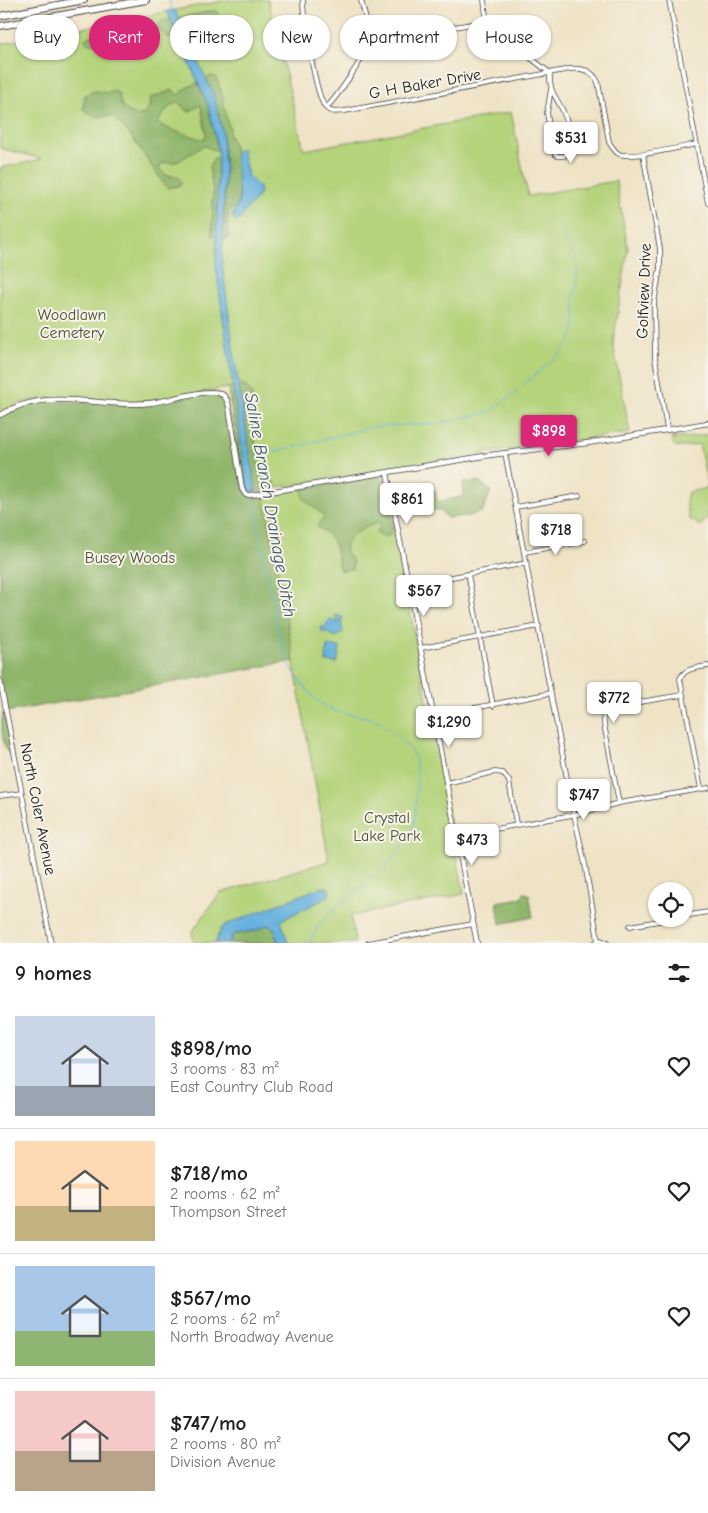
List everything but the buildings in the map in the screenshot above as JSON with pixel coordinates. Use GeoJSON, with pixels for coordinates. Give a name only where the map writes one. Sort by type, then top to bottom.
{"type":"FeatureCollection","features":[{"type":"Feature","properties":{"kind":"highway"},"geometry":{"type":"LineString","coordinates":[[0,16],[84,0]]}},
{"type":"Feature","properties":{"kind":"highway"},"geometry":{"type":"LineString","coordinates":[[0,26],[146,0]]}},
{"type":"Feature","properties":{"kind":"street"},"geometry":{"type":"LineString","coordinates":[[303,0],[304,20],[319,92],[326,108]]}},
{"type":"Feature","properties":{"kind":"street"},"geometry":{"type":"LineString","coordinates":[[361,0],[364,15]]}},
{"type":"Feature","properties":{"kind":"street"},"geometry":{"type":"LineString","coordinates":[[484,0],[486,15]]}},
{"type":"Feature","properties":{"kind":"street"},"geometry":{"type":"LineString","coordinates":[[669,0],[708,203]]}},
{"type":"Feature","properties":{"kind":"street"},"geometry":{"type":"LineString","coordinates":[[326,108],[360,60]]}},
{"type":"Feature","properties":{"kind":"street"},"geometry":{"type":"LineString","coordinates":[[532,60],[550,74],[551,90],[547,113],[551,143],[555,155],[564,156],[569,154],[571,148],[566,118],[551,90]]}},
{"type":"Feature","properties":{"kind":"street","name":"G H Baker Drive"},"geometry":{"type":"LineString","coordinates":[[326,108],[334,112],[345,111],[577,69],[587,70],[598,82],[609,142],[613,149],[624,155],[643,154],[697,144]]}},
{"type":"Feature","properties":{"kind":"street","name":"Golfview Drive"},"geometry":{"type":"LineString","coordinates":[[643,154],[660,250],[660,268],[654,303],[655,358],[667,429]]}},
{"type":"Feature","properties":{"kind":"street"},"geometry":{"type":"LineString","coordinates":[[0,414],[16,407],[47,399],[75,399],[134,404],[218,393],[225,397],[229,408],[242,489],[246,495],[264,494],[505,452],[597,442],[708,423]]}},
{"type":"Feature","properties":{"kind":"street"},"geometry":{"type":"LineString","coordinates":[[505,452],[585,864],[596,942],[607,943]]}},
{"type":"Feature","properties":{"kind":"street"},"geometry":{"type":"LineString","coordinates":[[387,473],[477,943]]}},
{"type":"Feature","properties":{"kind":"street"},"geometry":{"type":"LineString","coordinates":[[516,507],[579,496]]}},
{"type":"Feature","properties":{"kind":"street"},"geometry":{"type":"LineString","coordinates":[[525,552],[585,541]]}},
{"type":"Feature","properties":{"kind":"street"},"geometry":{"type":"LineString","coordinates":[[408,585],[527,563]]}},
{"type":"Feature","properties":{"kind":"street"},"geometry":{"type":"LineString","coordinates":[[468,574],[493,706]]}},
{"type":"Feature","properties":{"kind":"street"},"geometry":{"type":"LineString","coordinates":[[421,648],[539,626]]}},
{"type":"Feature","properties":{"kind":"street"},"geometry":{"type":"LineString","coordinates":[[701,789],[680,679],[687,670],[708,666]]}},
{"type":"Feature","properties":{"kind":"street","name":"North Coler Avenue"},"geometry":{"type":"LineString","coordinates":[[0,680],[51,943]]}},
{"type":"Feature","properties":{"kind":"street"},"geometry":{"type":"LineString","coordinates":[[434,716],[493,706],[551,693]]}},
{"type":"Feature","properties":{"kind":"street"},"geometry":{"type":"LineString","coordinates":[[619,803],[604,724],[603,714],[605,710],[610,707],[682,695]]}},
{"type":"Feature","properties":{"kind":"street"},"geometry":{"type":"LineString","coordinates":[[446,783],[495,772],[504,773],[508,781],[516,824]]}},
{"type":"Feature","properties":{"kind":"street"},"geometry":{"type":"LineString","coordinates":[[457,836],[574,814],[619,803],[708,788]]}},
{"type":"Feature","properties":{"kind":"street"},"geometry":{"type":"LineString","coordinates":[[0,796],[22,792]]}},
{"type":"Feature","properties":{"kind":"street"},"geometry":{"type":"LineString","coordinates":[[693,914],[708,912]]}},
{"type":"Feature","properties":{"kind":"street"},"geometry":{"type":"LineString","coordinates":[[630,926],[648,923]]}},
{"type":"Feature","properties":{"kind":"street"},"geometry":{"type":"LineString","coordinates":[[368,943],[473,924]]}},
{"type":"Feature","properties":{"kind":"green space","name":"Woodlawn Cemetery"},"geometry":{"type":"Polygon","coordinates":[[[227,0],[268,0],[272,15],[263,15],[263,60],[282,60],[304,150],[511,112],[528,196],[616,181],[628,249],[613,343],[630,433],[525,447],[249,492],[244,488],[242,480],[228,388],[144,402],[50,398],[18,404],[0,412],[0,168],[42,159],[0,148],[0,44],[15,41],[15,60],[79,60],[79,29],[89,27],[89,60],[160,60],[160,15],[150,15],[227,0]]]}},
{"type":"Feature","properties":{"kind":"green space"},"geometry":{"type":"Polygon","coordinates":[[[217,10],[218,14],[217,15],[192,15],[217,10]]]}},
{"type":"Feature","properties":{"kind":"green space"},"geometry":{"type":"Polygon","coordinates":[[[170,19],[170,38],[168,38],[160,31],[160,22],[170,19]]]}},
{"type":"Feature","properties":{"kind":"green space"},"geometry":{"type":"Polygon","coordinates":[[[89,37],[89,43],[87,43],[85,39],[89,37]]]}},
{"type":"Feature","properties":{"kind":"green space"},"geometry":{"type":"Polygon","coordinates":[[[210,76],[216,77],[223,97],[230,129],[229,136],[235,150],[238,169],[238,204],[236,208],[229,209],[227,223],[229,238],[223,238],[224,157],[219,117],[206,79],[210,76]]]}},
{"type":"Feature","properties":{"kind":"green space"},"geometry":{"type":"Polygon","coordinates":[[[198,83],[208,106],[218,151],[203,146],[177,162],[162,163],[159,168],[166,175],[178,177],[182,183],[178,186],[167,188],[129,133],[112,116],[94,117],[83,109],[85,95],[95,91],[109,93],[114,91],[119,94],[121,104],[126,110],[133,114],[143,115],[149,107],[150,98],[173,90],[178,95],[188,87],[198,83]],[[178,102],[168,108],[157,123],[169,129],[204,140],[206,134],[201,105],[188,112],[178,102]]]}},
{"type":"Feature","properties":{"kind":"green space"},"geometry":{"type":"Polygon","coordinates":[[[218,157],[217,237],[212,236],[213,191],[209,166],[214,158],[218,157]]]}},
{"type":"Feature","properties":{"kind":"green space"},"geometry":{"type":"Polygon","coordinates":[[[241,385],[246,387],[252,394],[254,435],[260,476],[263,480],[275,482],[275,489],[249,492],[244,488],[228,388],[241,385]]]}},
{"type":"Feature","properties":{"kind":"green space","name":"Busey Woods"},"geometry":{"type":"Polygon","coordinates":[[[214,392],[225,397],[245,493],[264,494],[294,661],[6,712],[0,680],[0,415],[39,401],[122,404],[214,392]]]}},
{"type":"Feature","properties":{"kind":"green space"},"geometry":{"type":"Polygon","coordinates":[[[708,434],[708,488],[699,444],[678,447],[672,443],[676,439],[672,440],[671,438],[687,438],[708,434]]]}},
{"type":"Feature","properties":{"kind":"green space","name":"Crystal Lake Park"},"geometry":{"type":"Polygon","coordinates":[[[378,476],[385,480],[464,894],[351,916],[355,943],[194,943],[192,932],[220,893],[329,861],[264,495],[378,476]]]}},
{"type":"Feature","properties":{"kind":"green space"},"geometry":{"type":"Polygon","coordinates":[[[378,476],[385,480],[394,525],[390,535],[382,537],[376,533],[381,526],[379,522],[357,532],[348,541],[346,546],[346,552],[353,562],[352,569],[340,571],[332,540],[324,531],[317,527],[324,516],[304,499],[302,489],[378,476]]]}},
{"type":"Feature","properties":{"kind":"green space"},"geometry":{"type":"Polygon","coordinates":[[[478,481],[491,491],[482,512],[468,516],[447,518],[441,511],[428,509],[423,492],[435,490],[438,502],[464,496],[463,483],[478,481]]]}},
{"type":"Feature","properties":{"kind":"green space"},"geometry":{"type":"Polygon","coordinates":[[[708,488],[708,520],[703,520],[704,523],[698,526],[697,523],[689,519],[686,501],[688,492],[708,488]]]}},
{"type":"Feature","properties":{"kind":"green space"},"geometry":{"type":"Polygon","coordinates":[[[3,713],[12,751],[8,753],[2,734],[3,713]]]}},
{"type":"Feature","properties":{"kind":"green space"},"geometry":{"type":"Polygon","coordinates":[[[524,893],[529,894],[533,917],[500,924],[497,902],[520,898],[524,893]]]}},
{"type":"Feature","properties":{"kind":"green space"},"geometry":{"type":"Polygon","coordinates":[[[268,925],[274,928],[278,943],[230,943],[231,937],[235,934],[254,931],[268,925]]]}},
{"type":"Feature","properties":{"kind":"water"},"geometry":{"type":"Polygon","coordinates":[[[175,10],[177,15],[170,15],[170,18],[167,11],[175,10]]]}},
{"type":"Feature","properties":{"kind":"water"},"geometry":{"type":"Polygon","coordinates":[[[188,60],[198,60],[214,96],[222,130],[225,172],[222,262],[235,362],[256,491],[248,491],[216,266],[218,151],[208,106],[188,60]]]}},
{"type":"Feature","properties":{"kind":"water"},"geometry":{"type":"Polygon","coordinates":[[[242,149],[248,176],[259,187],[260,192],[241,219],[237,221],[232,217],[239,197],[235,153],[237,150],[242,149]]]}},
{"type":"Feature","properties":{"kind":"water"},"geometry":{"type":"Polygon","coordinates":[[[335,615],[343,617],[341,622],[343,632],[336,637],[328,632],[322,632],[321,627],[326,627],[327,622],[330,620],[339,623],[335,615]]]}},
{"type":"Feature","properties":{"kind":"water"},"geometry":{"type":"Polygon","coordinates":[[[327,646],[340,647],[337,663],[326,662],[327,646]]]}},
{"type":"Feature","properties":{"kind":"water"},"geometry":{"type":"Polygon","coordinates":[[[327,887],[330,892],[328,897],[282,920],[281,923],[288,943],[278,943],[274,928],[268,925],[254,931],[235,934],[231,937],[230,943],[215,943],[221,929],[225,925],[319,888],[327,887]]]}},
{"type":"Feature","properties":{"kind":"waterway","name":"Saline Branch Drainage Ditch"},"geometry":{"type":"LineString","coordinates":[[169,0],[172,11]]}},
{"type":"Feature","properties":{"kind":"waterway"},"geometry":{"type":"LineString","coordinates":[[559,228],[572,248],[577,263],[577,281],[574,298],[575,329],[569,341]]}},
{"type":"Feature","properties":{"kind":"waterway"},"geometry":{"type":"LineString","coordinates":[[522,386],[559,355],[568,344]]}},
{"type":"Feature","properties":{"kind":"waterway"},"geometry":{"type":"LineString","coordinates":[[294,447],[372,427],[441,423],[473,416],[492,411],[519,389]]}},
{"type":"Feature","properties":{"kind":"waterway"},"geometry":{"type":"LineString","coordinates":[[252,456],[290,448]]}},
{"type":"Feature","properties":{"kind":"waterway","name":"Saline Branch Drainage Ditch"},"geometry":{"type":"LineString","coordinates":[[255,497],[260,541],[279,633],[286,657],[292,669],[316,700],[335,711],[370,718],[380,722],[409,747],[416,760],[417,787],[414,825],[398,853],[370,880],[329,913],[319,925],[309,943]]}}]}
